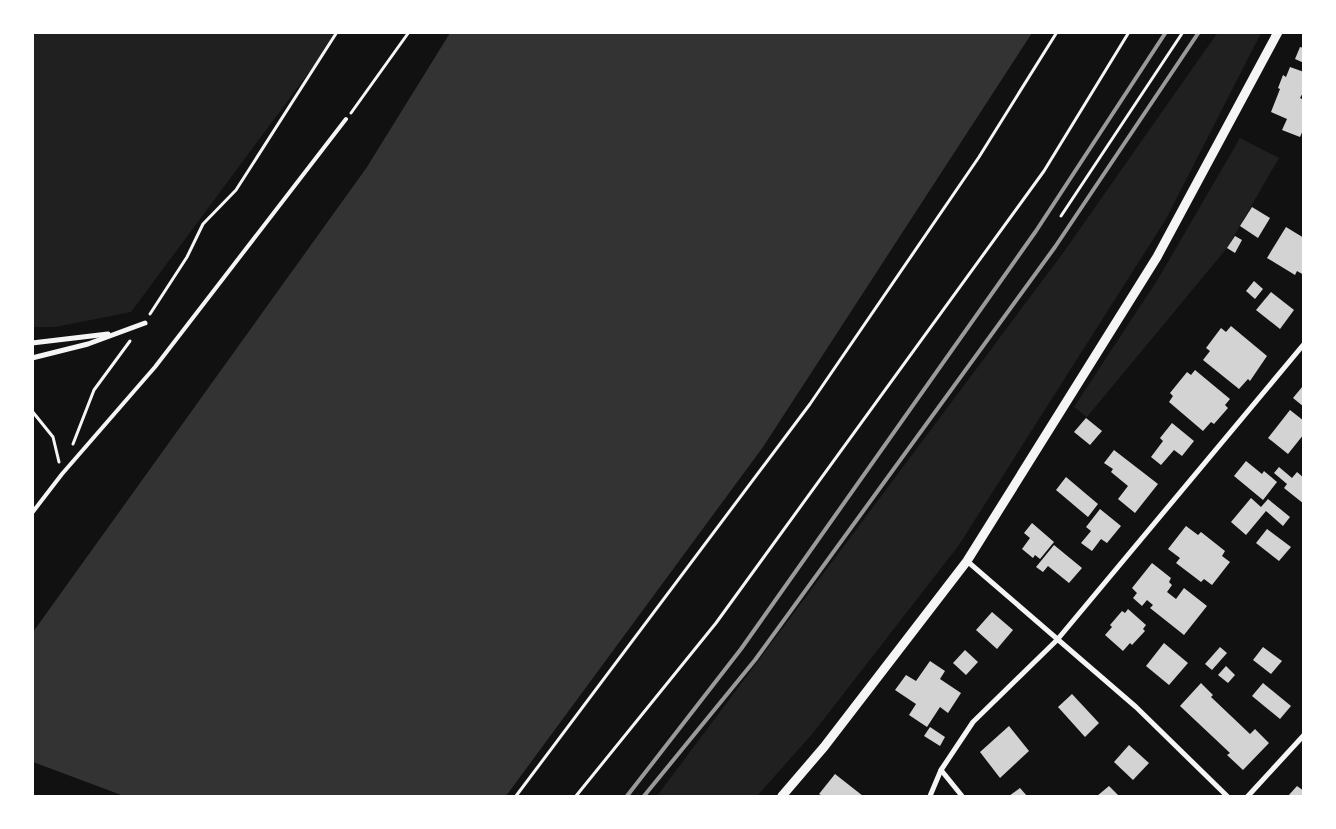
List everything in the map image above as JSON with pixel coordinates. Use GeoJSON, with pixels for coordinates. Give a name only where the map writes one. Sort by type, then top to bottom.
{"type":"FeatureCollection","features":[{"type":"Feature","properties":{"kind":"street"},"geometry":{"type":"LineString","coordinates":[[782,796],[824,747],[968,561],[1157,257],[1278,32]]}},
{"type":"Feature","properties":{"kind":"street"},"geometry":{"type":"LineString","coordinates":[[32,358],[88,344],[145,323]]}},
{"type":"Feature","properties":{"kind":"street"},"geometry":{"type":"LineString","coordinates":[[32,343],[116,333]]}},
{"type":"Feature","properties":{"kind":"street"},"geometry":{"type":"LineString","coordinates":[[930,796],[941,770],[973,722],[1057,640],[1304,344]]}},
{"type":"Feature","properties":{"kind":"street"},"geometry":{"type":"LineString","coordinates":[[968,561],[1136,707],[1227,796]]}},
{"type":"Feature","properties":{"kind":"street"},"geometry":{"type":"LineString","coordinates":[[1248,796],[1304,735]]}},
{"type":"Feature","properties":{"kind":"street"},"geometry":{"type":"LineString","coordinates":[[941,770],[962,796]]}},
{"type":"Feature","properties":{"kind":"lane"},"geometry":{"type":"LineString","coordinates":[[32,513],[62,474],[155,367],[346,119]]}},
{"type":"Feature","properties":{"kind":"path"},"geometry":{"type":"LineString","coordinates":[[71,449],[94,390],[121,351],[145,323],[187,257],[203,224],[236,190],[337,32]]}},
{"type":"Feature","properties":{"kind":"path"},"geometry":{"type":"LineString","coordinates":[[346,119],[409,32]]}},
{"type":"Feature","properties":{"kind":"path"},"geometry":{"type":"LineString","coordinates":[[516,796],[810,404],[978,157],[1057,32]]}},
{"type":"Feature","properties":{"kind":"path"},"geometry":{"type":"LineString","coordinates":[[576,796],[716,623],[1044,171],[1129,32]]}},
{"type":"Feature","properties":{"kind":"path"},"geometry":{"type":"LineString","coordinates":[[1061,216],[1183,32]]}},
{"type":"Feature","properties":{"kind":"path"},"geometry":{"type":"LineString","coordinates":[[32,411],[53,436],[62,474]]}},
{"type":"Feature","properties":{"kind":"shaded area"},"geometry":{"type":"Polygon","coordinates":[[[1218,32],[1261,33],[1166,219],[959,545],[813,733],[757,796],[657,796],[1063,253],[1218,32]]]}},
{"type":"Feature","properties":{"kind":"shaded area"},"geometry":{"type":"Polygon","coordinates":[[[32,33],[338,33],[131,312],[55,327],[33,327],[32,33]]]}},
{"type":"Feature","properties":{"kind":"shaded area"},"geometry":{"type":"Polygon","coordinates":[[[450,33],[1032,33],[763,447],[506,796],[124,796],[33,762],[33,632],[367,167],[450,33]]]}},
{"type":"Feature","properties":{"kind":"shaded area"},"geometry":{"type":"Polygon","coordinates":[[[1240,138],[1279,158],[1227,248],[1087,417],[1074,407],[1158,279],[1240,138]]]}},
{"type":"Feature","properties":{"kind":"building"},"geometry":{"type":"Polygon","coordinates":[[[1300,47],[1304,48],[1304,63],[1295,59],[1300,47]]]}},
{"type":"Feature","properties":{"kind":"building"},"geometry":{"type":"Polygon","coordinates":[[[1290,67],[1304,72],[1302,86],[1304,91],[1300,98],[1304,100],[1304,128],[1300,137],[1282,130],[1287,119],[1271,112],[1283,75],[1286,77],[1290,67]]]}},
{"type":"Feature","properties":{"kind":"building"},"geometry":{"type":"Polygon","coordinates":[[[1252,207],[1270,218],[1258,238],[1240,226],[1252,207]]]}},
{"type":"Feature","properties":{"kind":"building"},"geometry":{"type":"Polygon","coordinates":[[[1286,227],[1304,238],[1304,275],[1297,271],[1295,275],[1267,258],[1286,227]]]}},
{"type":"Feature","properties":{"kind":"building"},"geometry":{"type":"Polygon","coordinates":[[[1235,236],[1242,240],[1235,253],[1227,248],[1235,236]]]}},
{"type":"Feature","properties":{"kind":"building"},"geometry":{"type":"Polygon","coordinates":[[[1254,281],[1263,289],[1255,299],[1246,291],[1254,281]]]}},
{"type":"Feature","properties":{"kind":"building"},"geometry":{"type":"Polygon","coordinates":[[[1271,292],[1294,310],[1280,329],[1256,310],[1271,292]]]}},
{"type":"Feature","properties":{"kind":"building"},"geometry":{"type":"Polygon","coordinates":[[[1231,326],[1267,356],[1250,381],[1248,379],[1239,389],[1203,360],[1210,351],[1206,348],[1221,328],[1226,332],[1231,326]]]}},
{"type":"Feature","properties":{"kind":"building"},"geometry":{"type":"Polygon","coordinates":[[[1195,370],[1230,399],[1225,405],[1228,408],[1214,424],[1211,422],[1203,431],[1169,402],[1173,396],[1170,393],[1187,372],[1191,375],[1195,370]]]}},
{"type":"Feature","properties":{"kind":"building"},"geometry":{"type":"Polygon","coordinates":[[[1302,387],[1304,388],[1304,407],[1293,398],[1302,387]]]}},
{"type":"Feature","properties":{"kind":"building"},"geometry":{"type":"Polygon","coordinates":[[[1290,410],[1304,421],[1304,434],[1288,454],[1268,438],[1290,410]]]}},
{"type":"Feature","properties":{"kind":"building"},"geometry":{"type":"Polygon","coordinates":[[[1086,418],[1102,431],[1090,445],[1074,432],[1086,418]]]}},
{"type":"Feature","properties":{"kind":"building"},"geometry":{"type":"Polygon","coordinates":[[[1172,423],[1194,441],[1182,456],[1174,450],[1161,465],[1151,457],[1163,441],[1160,438],[1172,423]]]}},
{"type":"Feature","properties":{"kind":"building"},"geometry":{"type":"Polygon","coordinates":[[[1114,450],[1158,484],[1135,513],[1118,499],[1128,486],[1111,472],[1113,469],[1104,463],[1114,450]]]}},
{"type":"Feature","properties":{"kind":"building"},"geometry":{"type":"Polygon","coordinates":[[[1246,461],[1262,474],[1264,471],[1277,482],[1263,500],[1234,476],[1246,461]]]}},
{"type":"Feature","properties":{"kind":"building"},"geometry":{"type":"Polygon","coordinates":[[[1279,467],[1292,478],[1297,472],[1304,478],[1304,504],[1284,488],[1287,484],[1274,473],[1279,467]]]}},
{"type":"Feature","properties":{"kind":"building"},"geometry":{"type":"Polygon","coordinates":[[[1066,477],[1098,504],[1088,517],[1056,490],[1066,477]]]}},
{"type":"Feature","properties":{"kind":"building"},"geometry":{"type":"Polygon","coordinates":[[[1251,498],[1261,507],[1268,499],[1290,517],[1283,526],[1266,511],[1246,535],[1231,522],[1251,498]]]}},
{"type":"Feature","properties":{"kind":"building"},"geometry":{"type":"Polygon","coordinates":[[[1100,509],[1121,526],[1107,543],[1101,539],[1092,551],[1081,543],[1091,531],[1086,527],[1100,509]]]}},
{"type":"Feature","properties":{"kind":"building"},"geometry":{"type":"Polygon","coordinates":[[[1032,523],[1054,542],[1040,559],[1035,555],[1033,558],[1022,549],[1030,538],[1024,533],[1032,523]]]}},
{"type":"Feature","properties":{"kind":"building"},"geometry":{"type":"Polygon","coordinates":[[[1186,526],[1198,535],[1201,532],[1225,551],[1222,556],[1230,562],[1212,585],[1204,579],[1201,582],[1176,563],[1180,558],[1168,549],[1186,526]]]}},
{"type":"Feature","properties":{"kind":"building"},"geometry":{"type":"Polygon","coordinates":[[[1267,529],[1291,547],[1279,561],[1256,543],[1267,529]]]}},
{"type":"Feature","properties":{"kind":"building"},"geometry":{"type":"Polygon","coordinates":[[[1054,545],[1082,568],[1069,583],[1048,566],[1043,572],[1036,567],[1054,545]]]}},
{"type":"Feature","properties":{"kind":"building"},"geometry":{"type":"Polygon","coordinates":[[[1152,563],[1171,578],[1169,582],[1172,585],[1167,592],[1176,599],[1184,588],[1207,606],[1184,635],[1150,608],[1153,605],[1147,600],[1142,606],[1133,598],[1137,593],[1132,588],[1152,563]]]}},
{"type":"Feature","properties":{"kind":"building"},"geometry":{"type":"Polygon","coordinates":[[[1128,609],[1146,625],[1143,629],[1145,631],[1132,645],[1130,643],[1123,651],[1105,635],[1112,627],[1110,625],[1122,611],[1125,613],[1128,609]]]}},
{"type":"Feature","properties":{"kind":"building"},"geometry":{"type":"Polygon","coordinates":[[[992,612],[1013,630],[997,649],[976,630],[992,612]]]}},
{"type":"Feature","properties":{"kind":"building"},"geometry":{"type":"Polygon","coordinates":[[[1164,643],[1188,663],[1169,685],[1146,666],[1164,643]]]}},
{"type":"Feature","properties":{"kind":"building"},"geometry":{"type":"Polygon","coordinates":[[[1220,647],[1227,653],[1212,670],[1205,664],[1220,647]]]}},
{"type":"Feature","properties":{"kind":"building"},"geometry":{"type":"Polygon","coordinates":[[[1263,647],[1282,661],[1271,674],[1253,660],[1263,647]]]}},
{"type":"Feature","properties":{"kind":"building"},"geometry":{"type":"Polygon","coordinates":[[[965,650],[978,662],[966,675],[953,663],[965,650]]]}},
{"type":"Feature","properties":{"kind":"building"},"geometry":{"type":"Polygon","coordinates":[[[930,661],[945,671],[940,679],[961,693],[948,713],[940,707],[927,727],[909,715],[916,704],[895,690],[906,675],[916,681],[930,661]]]}},
{"type":"Feature","properties":{"kind":"building"},"geometry":{"type":"Polygon","coordinates":[[[1226,666],[1235,675],[1228,683],[1218,675],[1226,666]]]}},
{"type":"Feature","properties":{"kind":"building"},"geometry":{"type":"Polygon","coordinates":[[[1201,683],[1213,695],[1211,697],[1250,734],[1255,729],[1269,743],[1243,770],[1227,755],[1230,753],[1180,706],[1201,683]]]}},
{"type":"Feature","properties":{"kind":"building"},"geometry":{"type":"Polygon","coordinates":[[[1263,683],[1291,706],[1280,719],[1252,696],[1263,683]]]}},
{"type":"Feature","properties":{"kind":"building"},"geometry":{"type":"Polygon","coordinates":[[[1072,694],[1099,723],[1085,737],[1058,707],[1072,694]]]}},
{"type":"Feature","properties":{"kind":"building"},"geometry":{"type":"Polygon","coordinates":[[[1009,726],[1029,751],[1000,778],[980,752],[1009,726]]]}},
{"type":"Feature","properties":{"kind":"building"},"geometry":{"type":"Polygon","coordinates":[[[930,727],[945,737],[940,746],[924,736],[930,727]]]}},
{"type":"Feature","properties":{"kind":"building"},"geometry":{"type":"Polygon","coordinates":[[[1129,745],[1149,763],[1133,780],[1114,762],[1129,745]]]}},
{"type":"Feature","properties":{"kind":"building"},"geometry":{"type":"Polygon","coordinates":[[[835,774],[863,796],[823,796],[819,794],[835,774]]]}},
{"type":"Feature","properties":{"kind":"building"},"geometry":{"type":"Polygon","coordinates":[[[1109,786],[1119,796],[1097,796],[1109,786]]]}},
{"type":"Feature","properties":{"kind":"building"},"geometry":{"type":"Polygon","coordinates":[[[1297,786],[1304,791],[1304,796],[1288,796],[1297,786]]]}},
{"type":"Feature","properties":{"kind":"building"},"geometry":{"type":"Polygon","coordinates":[[[1020,788],[1027,796],[1009,796],[1020,788]]]}},
{"type":"Feature","properties":{"kind":"railway"},"geometry":{"type":"LineString","coordinates":[[627,796],[741,649],[1036,231],[1166,32]]}},
{"type":"Feature","properties":{"kind":"railway"},"geometry":{"type":"LineString","coordinates":[[644,796],[755,660],[1055,247],[1199,32]]}}]}
